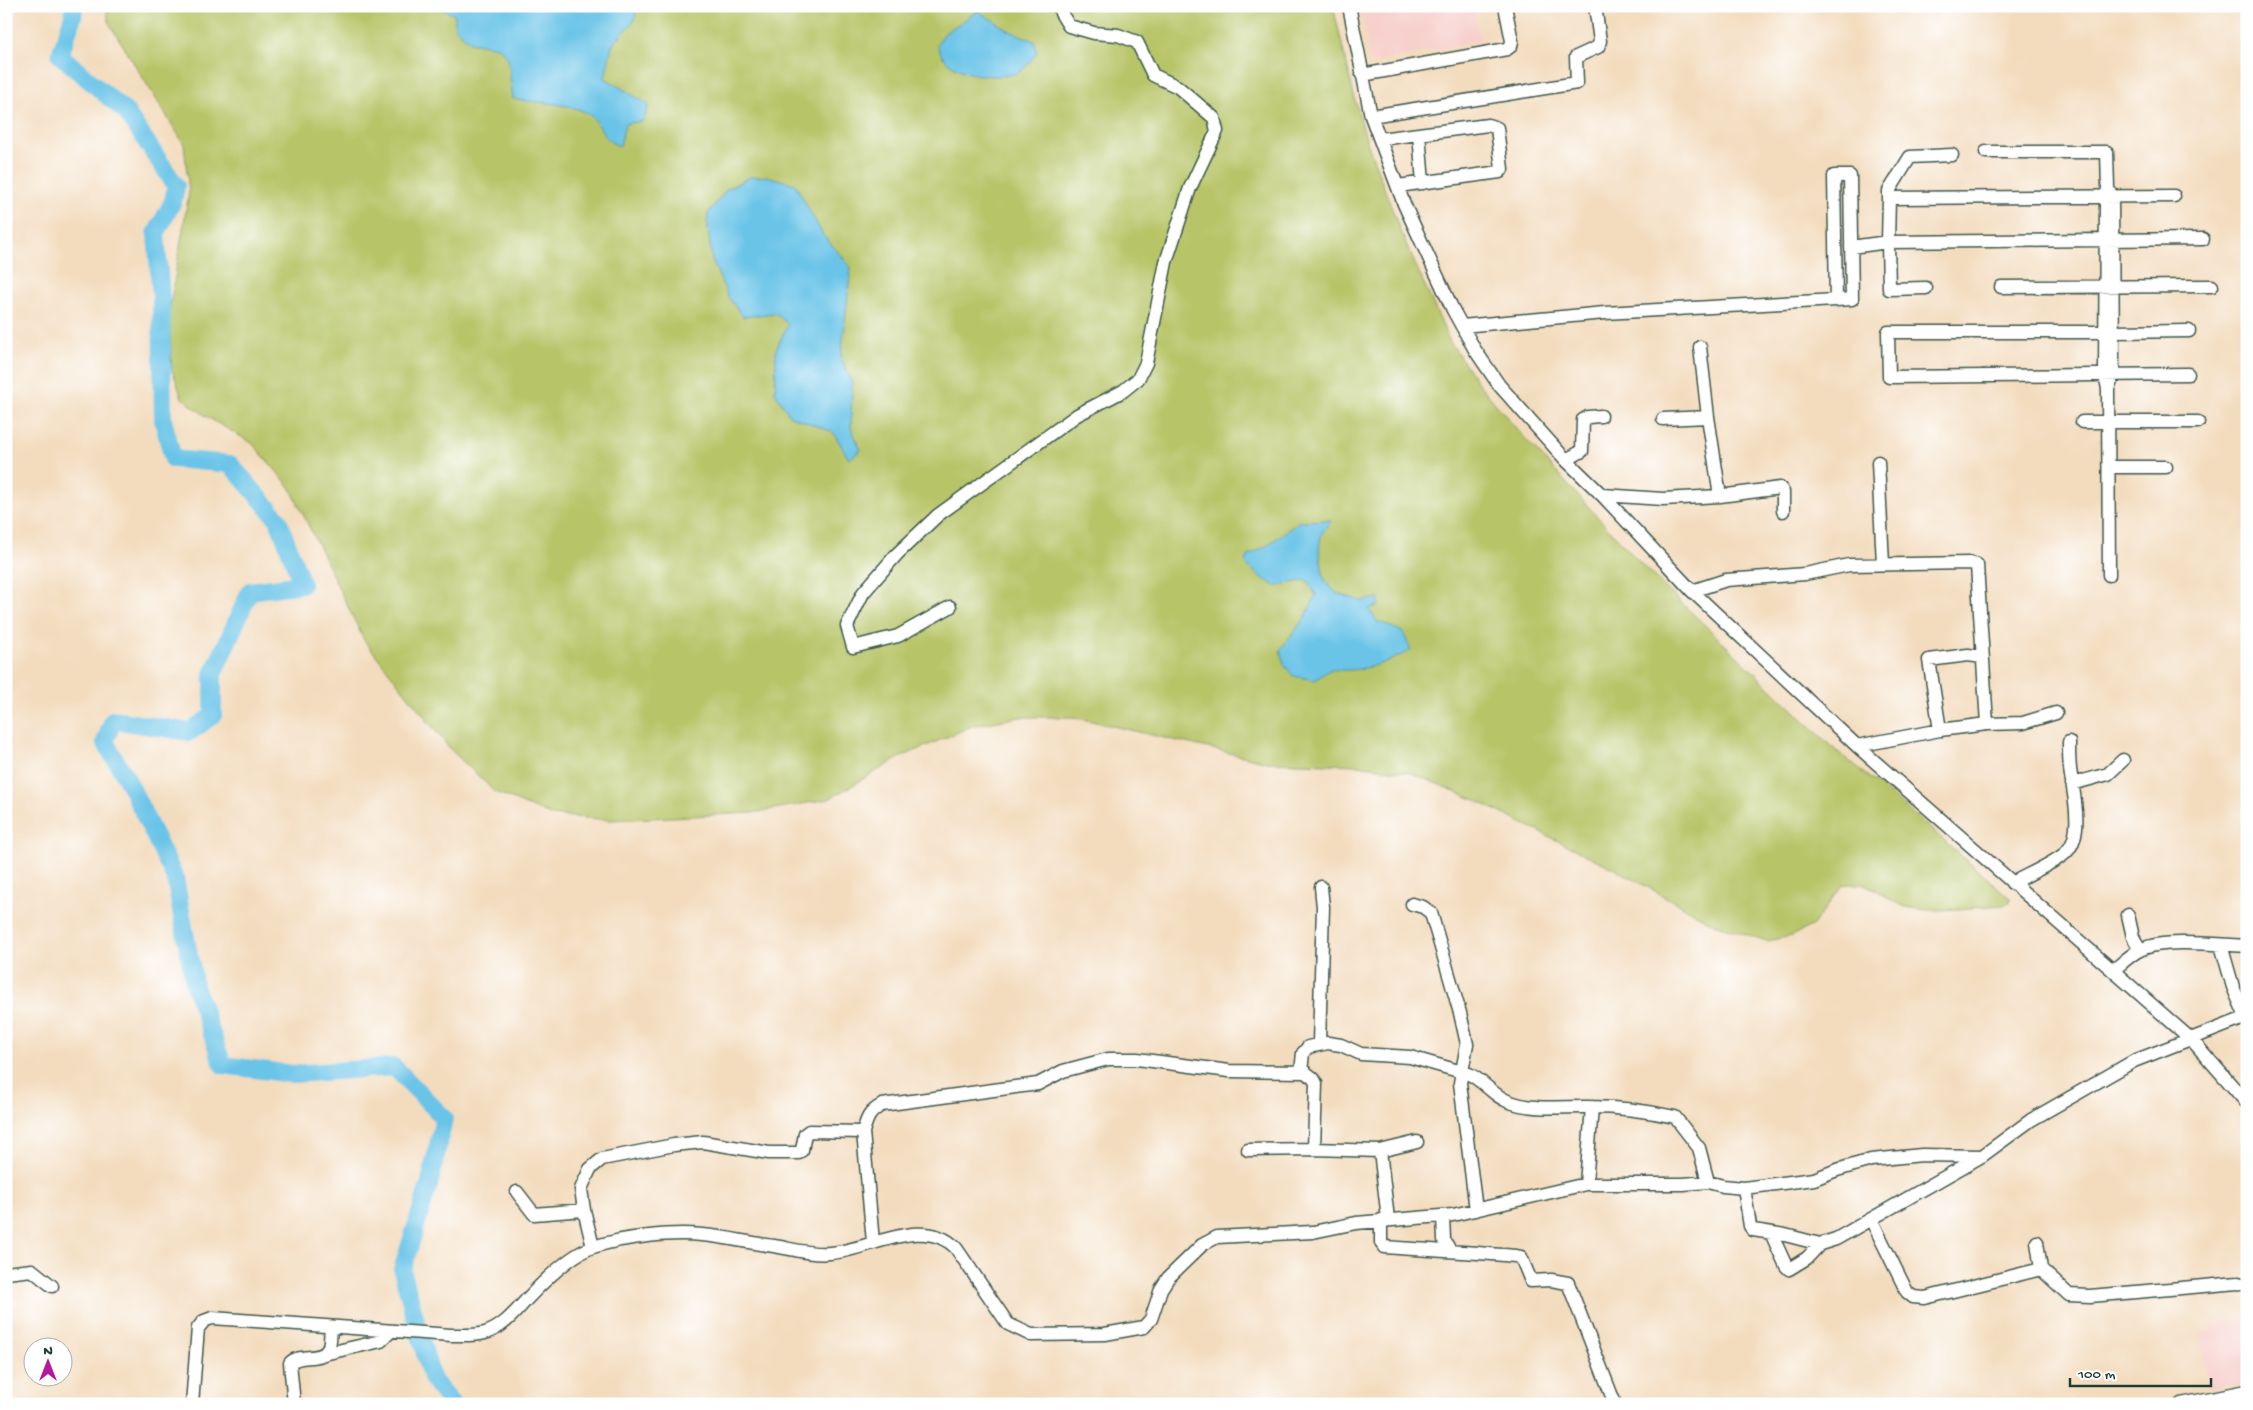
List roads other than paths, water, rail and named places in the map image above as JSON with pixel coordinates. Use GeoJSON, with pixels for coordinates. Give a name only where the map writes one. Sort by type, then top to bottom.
{"type":"FeatureCollection","features":[{"type":"Feature","properties":{"kind":"street"},"geometry":{"type":"LineString","coordinates":[[950,607],[898,636],[853,648],[847,626],[863,593],[904,547],[938,516],[1069,421],[1124,391],[1138,378],[1146,363],[1166,262],[1190,188],[1217,131],[1214,118],[1178,87],[1153,75],[1137,42],[1118,35],[1069,26],[1060,6]]}},
{"type":"Feature","properties":{"kind":"street"},"geometry":{"type":"LineString","coordinates":[[1349,6],[1371,116],[1404,204],[1462,326],[1499,385],[1566,460],[1602,495],[1692,591],[1857,746],[2192,1040],[2247,1103]]}},
{"type":"Feature","properties":{"kind":"street"},"geometry":{"type":"LineString","coordinates":[[1362,75],[1507,49],[1511,46],[1512,41],[1505,6]]}},
{"type":"Feature","properties":{"kind":"street"},"geometry":{"type":"LineString","coordinates":[[1371,116],[1577,83],[1576,58],[1595,49],[1600,41],[1595,6]]}},
{"type":"Feature","properties":{"kind":"street"},"geometry":{"type":"LineString","coordinates":[[1380,140],[1493,125],[1497,128],[1502,169],[1496,173],[1398,186]]}},
{"type":"Feature","properties":{"kind":"street"},"geometry":{"type":"LineString","coordinates":[[1419,134],[1423,183]]}},
{"type":"Feature","properties":{"kind":"street"},"geometry":{"type":"LineString","coordinates":[[1986,152],[2107,152],[2109,194],[2109,575]]}},
{"type":"Feature","properties":{"kind":"street"},"geometry":{"type":"LineString","coordinates":[[1926,288],[1888,289],[1889,191],[1910,157],[1952,155]]}},
{"type":"Feature","properties":{"kind":"street"},"geometry":{"type":"LineString","coordinates":[[1462,326],[1605,313],[1836,300],[1852,299],[1850,176],[1834,176],[1836,300]]}},
{"type":"Feature","properties":{"kind":"street"},"geometry":{"type":"LineString","coordinates":[[1888,198],[2109,194],[2174,196]]}},
{"type":"Feature","properties":{"kind":"street"},"geometry":{"type":"LineString","coordinates":[[1851,247],[1888,242],[2203,239]]}},
{"type":"Feature","properties":{"kind":"street"},"geometry":{"type":"LineString","coordinates":[[2001,287],[2212,286]]}},
{"type":"Feature","properties":{"kind":"street"},"geometry":{"type":"LineString","coordinates":[[2188,374],[1889,378],[1888,332],[2189,331]]}},
{"type":"Feature","properties":{"kind":"street"},"geometry":{"type":"LineString","coordinates":[[1700,347],[1720,496]]}},
{"type":"Feature","properties":{"kind":"street"},"geometry":{"type":"LineString","coordinates":[[1566,460],[1582,451],[1583,420],[1588,416],[1601,416]]}},
{"type":"Feature","properties":{"kind":"street"},"geometry":{"type":"LineString","coordinates":[[1663,420],[1708,417]]}},
{"type":"Feature","properties":{"kind":"street"},"geometry":{"type":"LineString","coordinates":[[2082,422],[2198,422]]}},
{"type":"Feature","properties":{"kind":"street"},"geometry":{"type":"LineString","coordinates":[[1878,462],[1883,564]]}},
{"type":"Feature","properties":{"kind":"street"},"geometry":{"type":"LineString","coordinates":[[2109,467],[2166,467]]}},
{"type":"Feature","properties":{"kind":"street"},"geometry":{"type":"LineString","coordinates":[[1602,495],[1663,499],[1720,496],[1780,488],[1783,492],[1783,511]]}},
{"type":"Feature","properties":{"kind":"street"},"geometry":{"type":"LineString","coordinates":[[1692,591],[1726,580],[1805,574],[1849,565],[1970,563],[1977,566],[1987,724]]}},
{"type":"Feature","properties":{"kind":"street"},"geometry":{"type":"LineString","coordinates":[[1940,730],[1929,660],[1968,655],[1982,657]]}},
{"type":"Feature","properties":{"kind":"street"},"geometry":{"type":"LineString","coordinates":[[1857,746],[1940,730],[1987,724],[2023,723],[2056,714]]}},
{"type":"Feature","properties":{"kind":"street"},"geometry":{"type":"LineString","coordinates":[[2012,883],[2064,854],[2072,845],[2075,834],[2076,812],[2069,742]]}},
{"type":"Feature","properties":{"kind":"street"},"geometry":{"type":"LineString","coordinates":[[2072,784],[2108,774],[2123,760]]}},
{"type":"Feature","properties":{"kind":"street"},"geometry":{"type":"LineString","coordinates":[[1319,1044],[1323,907],[1321,887]]}},
{"type":"Feature","properties":{"kind":"street"},"geometry":{"type":"LineString","coordinates":[[1412,904],[1428,910],[1432,918],[1460,1013],[1466,1044],[1460,1083],[1476,1210]]}},
{"type":"Feature","properties":{"kind":"street"},"geometry":{"type":"LineString","coordinates":[[2128,915],[2133,937],[2140,949]]}},
{"type":"Feature","properties":{"kind":"street"},"geometry":{"type":"LineString","coordinates":[[2114,970],[2140,949],[2162,944],[2247,946]]}},
{"type":"Feature","properties":{"kind":"street"},"geometry":{"type":"LineString","coordinates":[[1771,1233],[1789,1269],[1807,1258],[1820,1244],[1836,1239],[1982,1156],[2031,1120],[2081,1090],[2134,1061],[2192,1040],[2246,1017],[2233,987],[2221,945]]}},
{"type":"Feature","properties":{"kind":"street"},"geometry":{"type":"LineString","coordinates":[[1301,1072],[1304,1053],[1308,1048],[1319,1044],[1336,1043],[1368,1055],[1410,1057],[1462,1072],[1476,1077],[1501,1099],[1512,1103],[1550,1107],[1592,1107],[1648,1112],[1675,1117],[1699,1148],[1708,1182]]}},
{"type":"Feature","properties":{"kind":"street"},"geometry":{"type":"LineString","coordinates":[[874,1242],[863,1132],[867,1116],[882,1105],[1038,1084],[1063,1071],[1108,1059],[1137,1059],[1229,1071],[1301,1072],[1309,1074],[1316,1083],[1314,1149]]}},
{"type":"Feature","properties":{"kind":"street"},"geometry":{"type":"LineString","coordinates":[[1586,1184],[1592,1107]]}},
{"type":"Feature","properties":{"kind":"street"},"geometry":{"type":"LineString","coordinates":[[593,1247],[581,1189],[590,1169],[602,1159],[674,1145],[703,1142],[769,1153],[799,1153],[802,1150],[805,1134],[809,1131],[863,1132]]}},
{"type":"Feature","properties":{"kind":"street"},"geometry":{"type":"LineString","coordinates":[[1248,1150],[1314,1149],[1380,1152],[1418,1142]]}},
{"type":"Feature","properties":{"kind":"street"},"geometry":{"type":"LineString","coordinates":[[1380,1152],[1385,1220],[1381,1243],[1384,1247],[1450,1250],[1465,1254],[1515,1256],[1520,1258],[1531,1281],[1551,1280],[1568,1283],[1615,1404]]}},
{"type":"Feature","properties":{"kind":"street"},"geometry":{"type":"LineString","coordinates":[[192,1404],[198,1328],[204,1321],[212,1318],[331,1328],[469,1336],[485,1333],[497,1328],[560,1268],[593,1247],[626,1240],[683,1234],[703,1235],[811,1253],[831,1253],[874,1242],[927,1234],[947,1239],[956,1248],[1008,1324],[1031,1335],[1105,1334],[1136,1329],[1148,1323],[1164,1283],[1208,1240],[1217,1237],[1313,1232],[1385,1220],[1443,1216],[1586,1184],[1683,1184],[1708,1182],[1744,1188],[1814,1179],[1871,1160],[1922,1156],[1982,1156]]}},
{"type":"Feature","properties":{"kind":"street"},"geometry":{"type":"LineString","coordinates":[[1744,1188],[1750,1226],[1753,1230],[1820,1244]]}},
{"type":"Feature","properties":{"kind":"street"},"geometry":{"type":"LineString","coordinates":[[517,1192],[534,1214],[584,1210]]}},
{"type":"Feature","properties":{"kind":"street"},"geometry":{"type":"LineString","coordinates":[[1443,1216],[1444,1240],[1450,1250]]}},
{"type":"Feature","properties":{"kind":"street"},"geometry":{"type":"LineString","coordinates":[[1871,1219],[1907,1292],[1913,1297],[1925,1298],[2040,1269]]}},
{"type":"Feature","properties":{"kind":"street"},"geometry":{"type":"LineString","coordinates":[[2037,1242],[2040,1269],[2069,1295],[2079,1297],[2238,1283],[2247,1285]]}},
{"type":"Feature","properties":{"kind":"street"},"geometry":{"type":"LineString","coordinates":[[6,1273],[32,1270],[52,1286]]}},
{"type":"Feature","properties":{"kind":"street"},"geometry":{"type":"LineString","coordinates":[[324,1354],[328,1349],[331,1328]]}},
{"type":"Feature","properties":{"kind":"street"},"geometry":{"type":"LineString","coordinates":[[294,1404],[290,1363],[298,1358],[381,1341],[396,1332]]}},
{"type":"Feature","properties":{"kind":"street"},"geometry":{"type":"LineString","coordinates":[[2181,1404],[2247,1392]]}},
{"type":"Feature","properties":{"kind":"water"},"geometry":{"type":"Polygon","coordinates":[[[436,6],[638,6],[634,21],[612,45],[605,78],[649,105],[643,121],[625,124],[620,146],[614,144],[605,136],[593,117],[579,110],[561,105],[513,99],[508,58],[498,47],[470,42],[455,28],[455,15],[436,6]]]}},
{"type":"Feature","properties":{"kind":"water"},"geometry":{"type":"Polygon","coordinates":[[[978,11],[1010,31],[1034,41],[1037,52],[1021,70],[1004,76],[980,75],[957,68],[941,54],[937,44],[945,33],[978,11]]]}},
{"type":"Feature","properties":{"kind":"water"},"geometry":{"type":"Polygon","coordinates":[[[767,176],[795,184],[823,235],[851,267],[841,358],[852,383],[851,428],[861,450],[849,459],[833,432],[790,416],[775,392],[776,349],[788,324],[775,313],[743,317],[728,297],[712,260],[707,221],[709,212],[727,189],[750,177],[767,176]]]}},
{"type":"Feature","properties":{"kind":"water"},"geometry":{"type":"Polygon","coordinates":[[[1331,520],[1321,535],[1319,550],[1324,579],[1336,593],[1362,601],[1379,598],[1378,606],[1369,609],[1377,621],[1403,632],[1411,650],[1392,659],[1362,669],[1331,669],[1315,680],[1293,676],[1284,665],[1280,650],[1305,618],[1316,595],[1307,580],[1275,586],[1258,575],[1245,563],[1249,555],[1265,547],[1300,521],[1331,520]]]}},
{"type":"Feature","properties":{"kind":"waterway"},"geometry":{"type":"LineString","coordinates":[[74,6],[73,16],[60,55],[127,113],[176,186],[173,201],[156,234],[161,297],[163,420],[173,459],[230,464],[278,519],[302,584],[250,591],[213,674],[213,715],[190,732],[113,720],[105,742],[128,781],[175,878],[195,987],[223,1065],[292,1074],[394,1067],[444,1118],[430,1182],[402,1270],[432,1379],[452,1404]]}}]}
